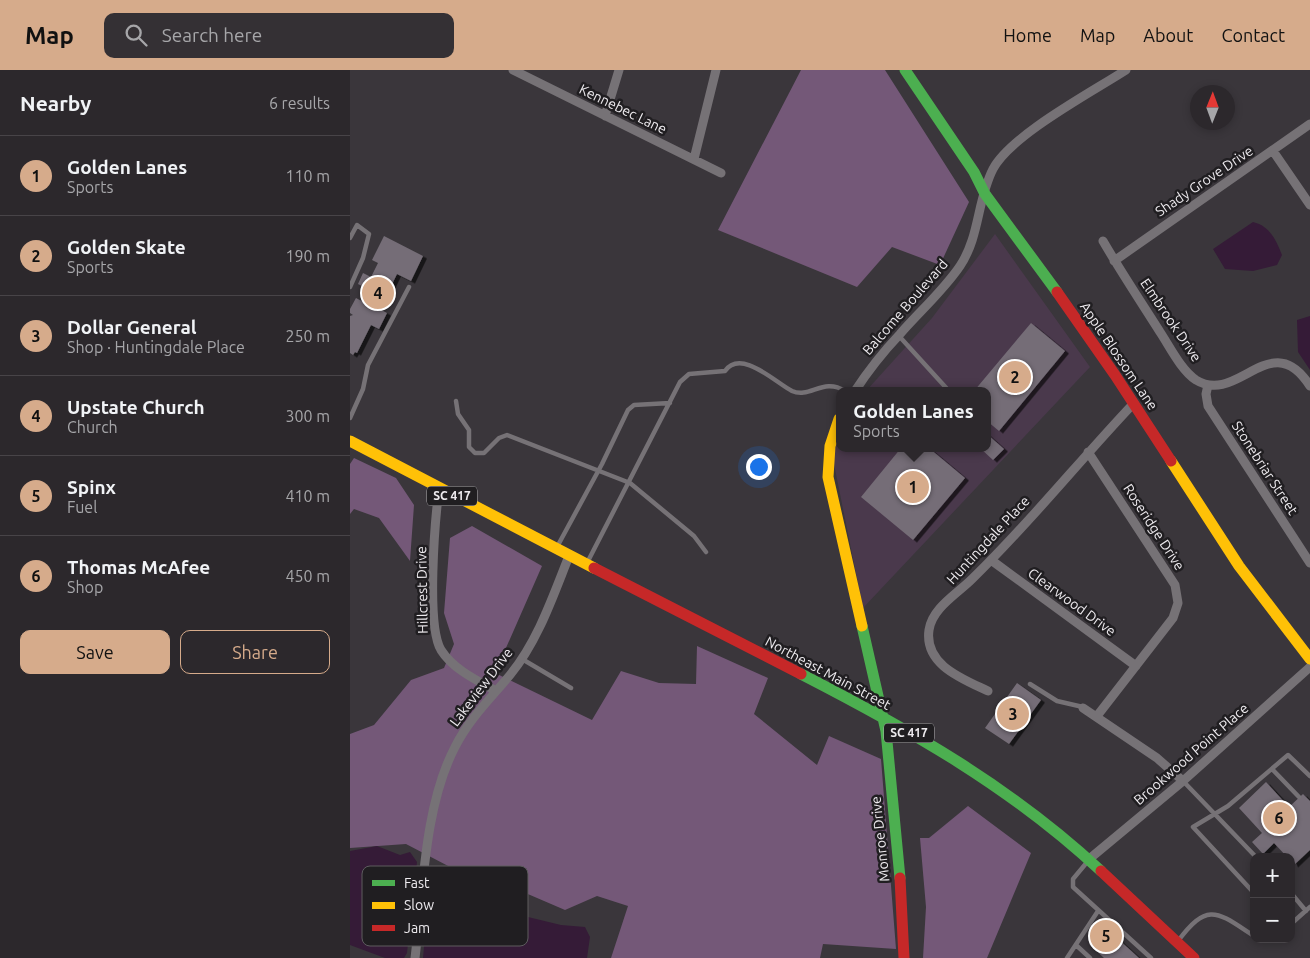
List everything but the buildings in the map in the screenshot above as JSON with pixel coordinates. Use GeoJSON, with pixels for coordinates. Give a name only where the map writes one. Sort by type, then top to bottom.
{"type":"FeatureCollection","features":[{"type":"Feature","properties":{"kind":"street","name":"Kennebec Lane"},"geometry":{"type":"LineString","coordinates":[[513,70],[721,173]]}},
{"type":"Feature","properties":{"kind":"street"},"geometry":{"type":"LineString","coordinates":[[605,116],[619,70]]}},
{"type":"Feature","properties":{"kind":"street"},"geometry":{"type":"LineString","coordinates":[[694,159],[716,70]]}},
{"type":"Feature","properties":{"kind":"street","name":"Apple Blossom Lane"},"geometry":{"type":"LineString","coordinates":[[905,70],[974,172],[985,194],[1099,350],[1250,581],[1285,630],[1310,659]]}},
{"type":"Feature","properties":{"kind":"street","name":"Balcome Boulevard"},"geometry":{"type":"LineString","coordinates":[[858,387],[898,335],[947,283],[961,264],[976,233],[992,170],[1014,144],[1126,70]]}},
{"type":"Feature","properties":{"kind":"street","name":"Shady Grove Drive"},"geometry":{"type":"LineString","coordinates":[[1114,260],[1310,124]]}},
{"type":"Feature","properties":{"kind":"street"},"geometry":{"type":"LineString","coordinates":[[1273,151],[1310,205]]}},
{"type":"Feature","properties":{"kind":"street","name":"Elmbrook Drive"},"geometry":{"type":"LineString","coordinates":[[1103,241],[1178,359],[1196,380],[1208,385]]}},
{"type":"Feature","properties":{"kind":"street"},"geometry":{"type":"LineString","coordinates":[[1208,385],[1230,382],[1269,362],[1293,367],[1303,374],[1310,386]]}},
{"type":"Feature","properties":{"kind":"street","name":"Stonebriar Street"},"geometry":{"type":"LineString","coordinates":[[1208,385],[1206,394],[1208,406],[1310,563]]}},
{"type":"Feature","properties":{"kind":"street","name":"Huntingdale Place"},"geometry":{"type":"LineString","coordinates":[[988,691],[955,675],[936,660],[929,631],[937,610],[991,560],[1134,403]]}},
{"type":"Feature","properties":{"kind":"street"},"geometry":{"type":"LineString","coordinates":[[836,429],[829,451],[828,477],[882,718]]}},
{"type":"Feature","properties":{"kind":"street","name":"SC 417"},"geometry":{"type":"LineString","coordinates":[[350,441],[569,556]]}},
{"type":"Feature","properties":{"kind":"street","name":"Roseridge Drive"},"geometry":{"type":"LineString","coordinates":[[1088,452],[1175,584],[1178,603],[1173,618],[1097,716]]}},
{"type":"Feature","properties":{"kind":"street","name":"Hillcrest Drive"},"geometry":{"type":"LineString","coordinates":[[439,489],[436,511],[434,569],[435,636],[442,651],[449,660],[467,674],[496,691]]}},
{"type":"Feature","properties":{"kind":"street","name":"Northeast Main Street"},"geometry":{"type":"LineString","coordinates":[[569,556],[882,718],[980,775],[1034,814],[1088,860],[1194,958]]}},
{"type":"Feature","properties":{"kind":"street","name":"Lakeview Drive"},"geometry":{"type":"LineString","coordinates":[[426,866],[431,825],[440,784],[459,740],[511,674],[521,658],[548,609],[569,556]]}},
{"type":"Feature","properties":{"kind":"street","name":"Clearwood Drive"},"geometry":{"type":"LineString","coordinates":[[991,560],[1136,666]]}},
{"type":"Feature","properties":{"kind":"street","name":"Brookwood Point Place"},"geometry":{"type":"LineString","coordinates":[[1088,860],[1183,781],[1310,667]]}},
{"type":"Feature","properties":{"kind":"street"},"geometry":{"type":"LineString","coordinates":[[1083,708],[1157,758],[1183,781]]}},
{"type":"Feature","properties":{"kind":"street","name":"Monroe Drive"},"geometry":{"type":"LineString","coordinates":[[882,718],[886,731],[900,880],[904,958]]}},
{"type":"Feature","properties":{"kind":"lane"},"geometry":{"type":"LineString","coordinates":[[350,238],[357,225],[369,234],[363,258],[350,287]]}},
{"type":"Feature","properties":{"kind":"lane"},"geometry":{"type":"LineString","coordinates":[[350,418],[363,389],[368,366],[409,287]]}},
{"type":"Feature","properties":{"kind":"lane"},"geometry":{"type":"LineString","coordinates":[[898,335],[945,387]]}},
{"type":"Feature","properties":{"kind":"lane"},"geometry":{"type":"LineString","coordinates":[[586,564],[630,483],[680,382],[688,374],[725,371],[730,365],[736,363],[757,368],[779,385],[797,393],[832,385],[836,387]]}},
{"type":"Feature","properties":{"kind":"lane"},"geometry":{"type":"LineString","coordinates":[[456,401],[458,414],[469,430],[469,447],[475,453],[484,453],[499,438],[507,436],[630,483],[694,536],[706,552]]}},
{"type":"Feature","properties":{"kind":"lane"},"geometry":{"type":"LineString","coordinates":[[556,549],[628,410],[634,405],[670,403]]}},
{"type":"Feature","properties":{"kind":"lane"},"geometry":{"type":"LineString","coordinates":[[521,658],[571,688]]}},
{"type":"Feature","properties":{"kind":"lane"},"geometry":{"type":"LineString","coordinates":[[1030,684],[1057,701],[1083,708]]}},
{"type":"Feature","properties":{"kind":"lane"},"geometry":{"type":"LineString","coordinates":[[1250,889],[1193,827],[1228,806],[1288,754],[1310,776]]}},
{"type":"Feature","properties":{"kind":"lane"},"geometry":{"type":"LineString","coordinates":[[1272,769],[1299,797]]}},
{"type":"Feature","properties":{"kind":"lane"},"geometry":{"type":"LineString","coordinates":[[1183,781],[1252,853]]}},
{"type":"Feature","properties":{"kind":"lane"},"geometry":{"type":"LineString","coordinates":[[1088,860],[1073,879],[1073,887],[1151,958]]}},
{"type":"Feature","properties":{"kind":"lane"},"geometry":{"type":"LineString","coordinates":[[1295,898],[1306,911]]}},
{"type":"Feature","properties":{"kind":"lane"},"geometry":{"type":"LineString","coordinates":[[1295,921],[1310,907]]}},
{"type":"Feature","properties":{"kind":"lane"},"geometry":{"type":"LineString","coordinates":[[1067,958],[1098,911]]}},
{"type":"Feature","properties":{"kind":"lane"},"geometry":{"type":"LineString","coordinates":[[1177,942],[1194,921],[1206,914],[1224,916],[1250,933]]}},
{"type":"Feature","properties":{"kind":"lane"},"geometry":{"type":"LineString","coordinates":[[1076,945],[1090,958]]}},
{"type":"Feature","properties":{"kind":"shaded area"},"geometry":{"type":"Polygon","coordinates":[[[801,70],[885,70],[969,202],[940,265],[892,247],[857,287],[718,230],[801,70]]]}},
{"type":"Feature","properties":{"kind":"shaded area"},"geometry":{"type":"Polygon","coordinates":[[[1253,222],[1268,230],[1275,239],[1282,255],[1277,265],[1253,271],[1225,269],[1213,249],[1253,222]]]}},
{"type":"Feature","properties":{"kind":"shaded area"},"geometry":{"type":"Polygon","coordinates":[[[995,234],[1090,367],[863,608],[832,454],[836,445],[836,452],[991,452],[991,387],[870,387],[932,318],[995,234]]]}},
{"type":"Feature","properties":{"kind":"shaded area"},"geometry":{"type":"Polygon","coordinates":[[[1310,316],[1310,370],[1298,352],[1297,320],[1310,316]]]}},
{"type":"Feature","properties":{"kind":"shaded area"},"geometry":{"type":"Polygon","coordinates":[[[354,458],[396,478],[414,505],[410,561],[379,518],[354,509],[350,514],[350,464],[354,458]]]}},
{"type":"Feature","properties":{"kind":"shaded area"},"geometry":{"type":"Polygon","coordinates":[[[472,526],[542,566],[495,673],[592,720],[621,671],[659,683],[696,684],[697,646],[768,678],[754,714],[817,765],[829,736],[881,759],[896,949],[823,944],[820,958],[611,958],[628,906],[597,896],[565,910],[528,894],[528,866],[448,866],[406,844],[350,848],[350,734],[374,725],[411,680],[444,668],[454,644],[444,613],[450,538],[472,526]]]}},
{"type":"Feature","properties":{"kind":"shaded area"},"geometry":{"type":"Polygon","coordinates":[[[968,806],[1031,853],[987,958],[923,958],[926,907],[920,838],[929,838],[968,806]]]}},
{"type":"Feature","properties":{"kind":"shaded area"},"geometry":{"type":"Polygon","coordinates":[[[377,846],[400,855],[410,852],[417,862],[417,866],[362,866],[362,946],[408,946],[404,958],[385,958],[350,945],[350,851],[377,846]]]}},
{"type":"Feature","properties":{"kind":"shaded area"},"geometry":{"type":"Polygon","coordinates":[[[528,917],[561,925],[585,927],[590,937],[587,958],[423,958],[424,946],[528,946],[528,917]]]}},
{"type":"Feature","properties":{"kind":"traffic: fast"},"geometry":{"type":"LineString","coordinates":[[905,70],[974,172],[985,194],[1057,292]]}},
{"type":"Feature","properties":{"kind":"traffic: fast"},"geometry":{"type":"LineString","coordinates":[[862,626],[886,731],[900,878]]}},
{"type":"Feature","properties":{"kind":"traffic: fast"},"geometry":{"type":"LineString","coordinates":[[801,674],[881,717],[958,762],[1031,813],[1101,871]]}},
{"type":"Feature","properties":{"kind":"traffic: slow"},"geometry":{"type":"LineString","coordinates":[[836,428],[830,446],[828,477],[862,626]]}},
{"type":"Feature","properties":{"kind":"traffic: slow"},"geometry":{"type":"LineString","coordinates":[[350,441],[594,568]]}},
{"type":"Feature","properties":{"kind":"traffic: slow"},"geometry":{"type":"LineString","coordinates":[[1171,461],[1239,566],[1310,659]]}},
{"type":"Feature","properties":{"kind":"traffic: jam"},"geometry":{"type":"LineString","coordinates":[[1057,292],[1115,375],[1171,461]]}},
{"type":"Feature","properties":{"kind":"traffic: jam"},"geometry":{"type":"LineString","coordinates":[[594,568],[801,674]]}},
{"type":"Feature","properties":{"kind":"traffic: jam"},"geometry":{"type":"LineString","coordinates":[[1101,871],[1194,958]]}},
{"type":"Feature","properties":{"kind":"traffic: jam"},"geometry":{"type":"LineString","coordinates":[[900,878],[904,958]]}},
{"type":"Feature","properties":{"kind":"place","name":"Upstate Church"},"geometry":{"type":"Point","coordinates":[378,293]}},
{"type":"Feature","properties":{"kind":"place","name":"Golden Skate"},"geometry":{"type":"Point","coordinates":[1015,377]}},
{"type":"Feature","properties":{"kind":"place","name":"Golden Lanes"},"geometry":{"type":"Point","coordinates":[913,487]}},
{"type":"Feature","properties":{"kind":"place","name":"Dollar General"},"geometry":{"type":"Point","coordinates":[1013,714]}},
{"type":"Feature","properties":{"kind":"place","name":"Thomas McAfee"},"geometry":{"type":"Point","coordinates":[1279,818]}},
{"type":"Feature","properties":{"kind":"place","name":"Spinx"},"geometry":{"type":"Point","coordinates":[1106,936]}}]}
